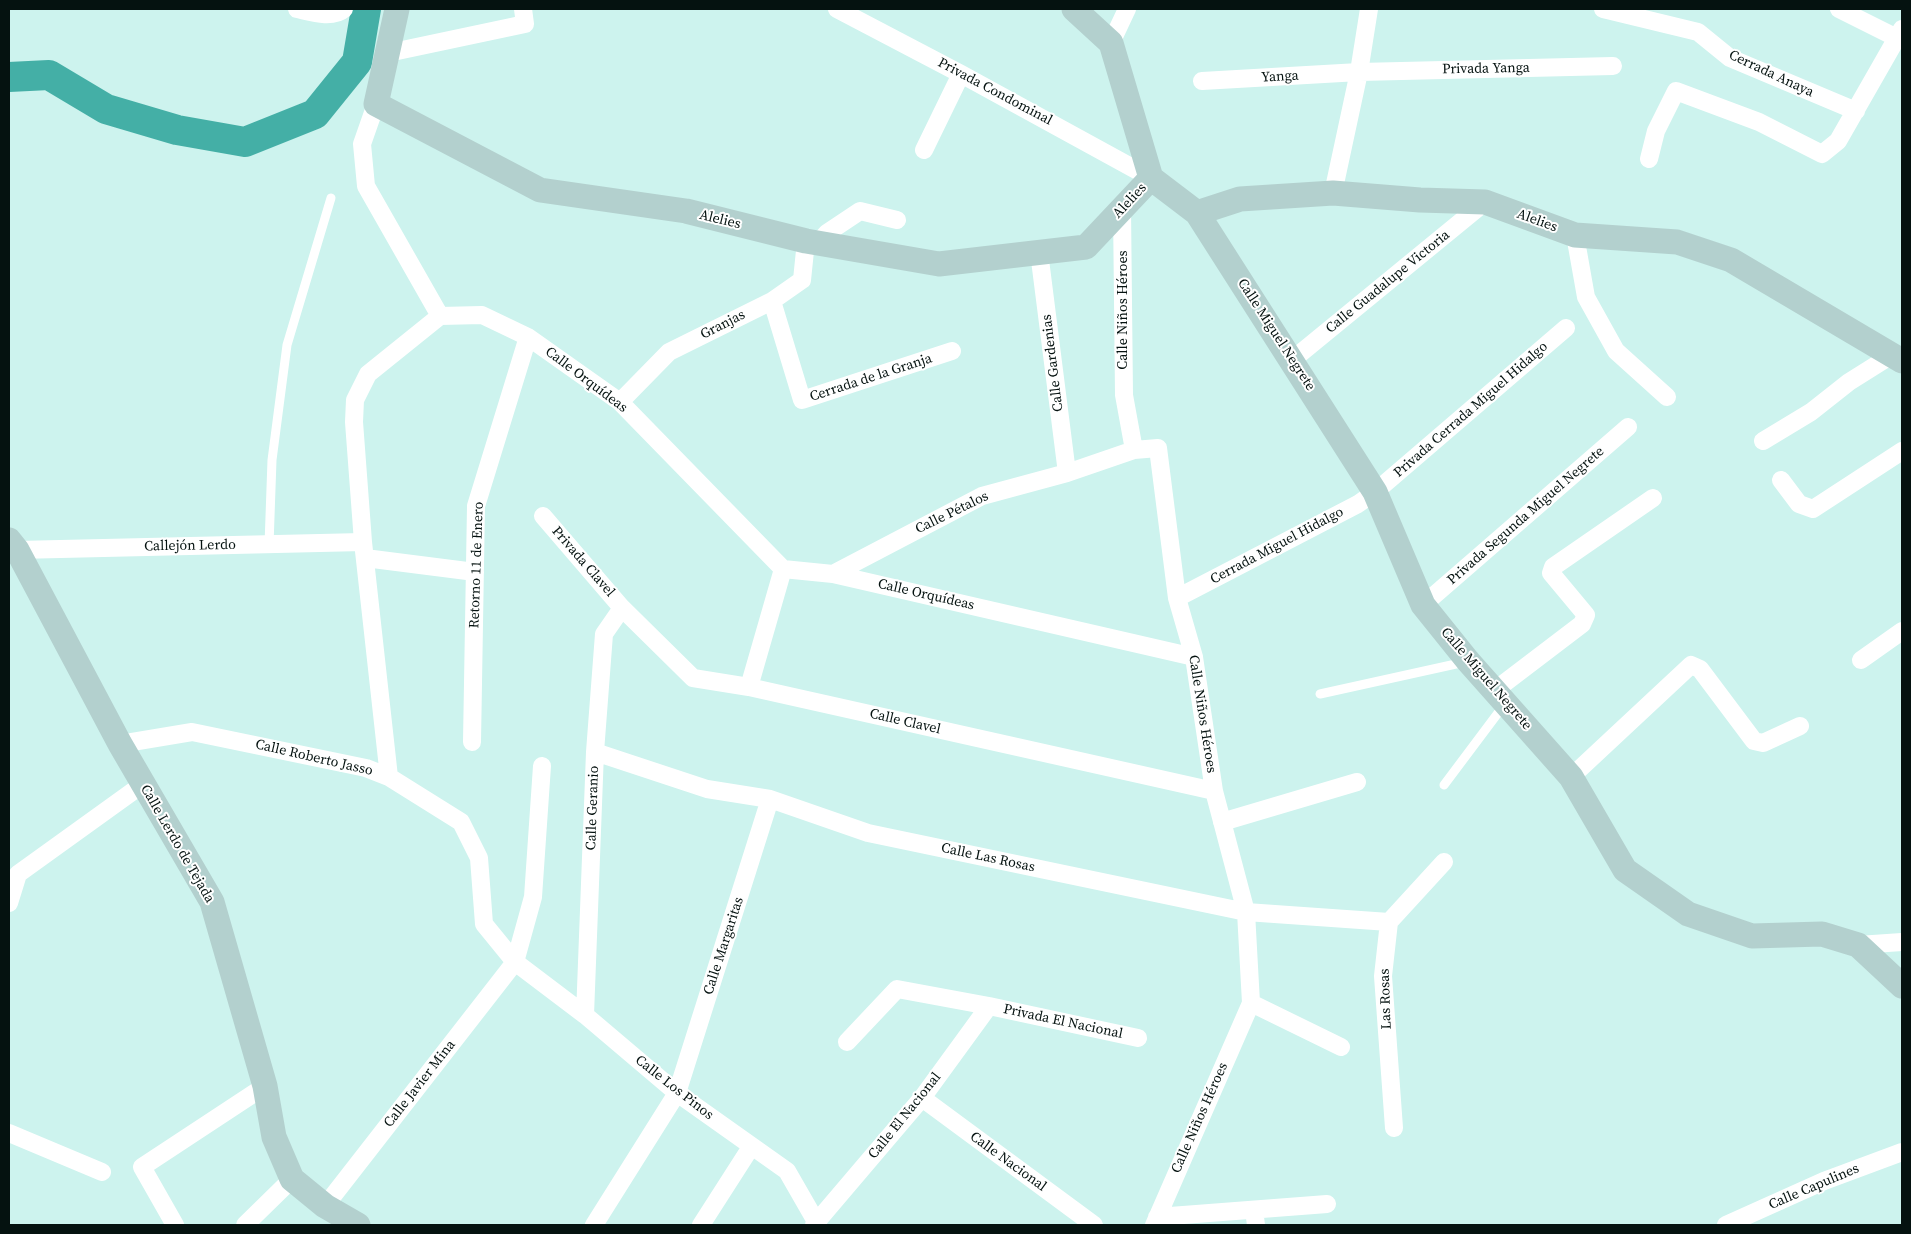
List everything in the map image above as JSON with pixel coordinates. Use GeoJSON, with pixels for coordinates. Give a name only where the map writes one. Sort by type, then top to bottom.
{"type":"FeatureCollection","features":[{"type":"Feature","properties":{"kind":"street"},"geometry":{"type":"LineString","coordinates":[[297,9],[318,14],[339,13],[344,9]]}},
{"type":"Feature","properties":{"kind":"street"},"geometry":{"type":"LineString","coordinates":[[388,776],[364,550],[354,422],[355,400],[368,374],[440,316],[366,186],[362,144],[376,104],[397,9]]}},
{"type":"Feature","properties":{"kind":"street"},"geometry":{"type":"LineString","coordinates":[[388,52],[525,24],[523,9]]}},
{"type":"Feature","properties":{"kind":"street","name":"Privada Condominal"},"geometry":{"type":"LineString","coordinates":[[837,9],[961,74],[1151,178]]}},
{"type":"Feature","properties":{"kind":"street"},"geometry":{"type":"LineString","coordinates":[[1074,9],[1111,43],[1151,178]]}},
{"type":"Feature","properties":{"kind":"street"},"geometry":{"type":"LineString","coordinates":[[1111,43],[1127,9]]}},
{"type":"Feature","properties":{"kind":"street"},"geometry":{"type":"LineString","coordinates":[[1333,193],[1359,72],[1369,9]]}},
{"type":"Feature","properties":{"kind":"street","name":"Cerrada Anaya"},"geometry":{"type":"LineString","coordinates":[[1603,9],[1698,32],[1730,58],[1856,112]]}},
{"type":"Feature","properties":{"kind":"street"},"geometry":{"type":"LineString","coordinates":[[1649,159],[1656,131],[1676,91],[1759,122],[1822,154],[1838,141],[1899,34],[1839,9]]}},
{"type":"Feature","properties":{"kind":"street","name":"Privada Yanga"},"geometry":{"type":"LineString","coordinates":[[1359,72],[1613,66]]}},
{"type":"Feature","properties":{"kind":"street","name":"Yanga"},"geometry":{"type":"LineString","coordinates":[[1202,81],[1359,72]]}},
{"type":"Feature","properties":{"kind":"street"},"geometry":{"type":"LineString","coordinates":[[924,150],[961,74]]}},
{"type":"Feature","properties":{"kind":"street","name":"Alelies"},"geometry":{"type":"LineString","coordinates":[[376,104],[540,190],[686,212],[812,242],[939,264],[1086,247],[1151,178],[1197,213],[1240,199],[1333,193],[1420,200],[1485,202],[1575,235],[1677,242],[1730,260],[1897,358]]}},
{"type":"Feature","properties":{"kind":"street","name":"Calle Guadalupe Victoria"},"geometry":{"type":"LineString","coordinates":[[1292,361],[1485,202]]}},
{"type":"Feature","properties":{"kind":"street","name":"Calle Niños Héroes"},"geometry":{"type":"LineString","coordinates":[[1122,208],[1124,395],[1134,450],[1158,448],[1178,598],[1194,657],[1214,791],[1246,912],[1251,1003],[1155,1221]]}},
{"type":"Feature","properties":{"kind":"street"},"geometry":{"type":"LineString","coordinates":[[812,242],[860,211],[897,220]]}},
{"type":"Feature","properties":{"kind":"street","name":"Calle Miguel Negrete"},"geometry":{"type":"LineString","coordinates":[[1197,213],[1375,492],[1423,605],[1468,661],[1571,776],[1625,870],[1688,914],[1752,936],[1822,934],[1858,945],[1902,986]]}},
{"type":"Feature","properties":{"kind":"street"},"geometry":{"type":"LineString","coordinates":[[1575,235],[1586,297],[1616,351],[1667,397]]}},
{"type":"Feature","properties":{"kind":"street","name":"Granjas"},"geometry":{"type":"LineString","coordinates":[[620,402],[669,352],[772,301],[802,280],[812,242]]}},
{"type":"Feature","properties":{"kind":"street","name":"Calle Gardenias"},"geometry":{"type":"LineString","coordinates":[[1040,252],[1067,473]]}},
{"type":"Feature","properties":{"kind":"street","name":"Cerrada de la Granja"},"geometry":{"type":"LineString","coordinates":[[772,301],[802,400],[952,351]]}},
{"type":"Feature","properties":{"kind":"street","name":"Calle Orquídeas"},"geometry":{"type":"LineString","coordinates":[[440,316],[482,315],[528,337],[620,402],[782,570],[833,574],[1194,657]]}},
{"type":"Feature","properties":{"kind":"street","name":"Privada Cerrada Miguel Hidalgo"},"geometry":{"type":"LineString","coordinates":[[1375,492],[1566,328]]}},
{"type":"Feature","properties":{"kind":"street","name":"Retorno 11 de Enero"},"geometry":{"type":"LineString","coordinates":[[472,742],[476,506],[528,337]]}},
{"type":"Feature","properties":{"kind":"street"},"geometry":{"type":"LineString","coordinates":[[1763,441],[1810,412],[1850,382],[1897,358]]}},
{"type":"Feature","properties":{"kind":"street","name":"Privada Segunda Miguel Negrete"},"geometry":{"type":"LineString","coordinates":[[1423,605],[1628,427]]}},
{"type":"Feature","properties":{"kind":"street","name":"Calle Pétalos"},"geometry":{"type":"LineString","coordinates":[[833,574],[982,496],[1067,473],[1134,450]]}},
{"type":"Feature","properties":{"kind":"street"},"geometry":{"type":"LineString","coordinates":[[1782,480],[1799,504],[1813,509],[1902,451]]}},
{"type":"Feature","properties":{"kind":"street","name":"Cerrada Miguel Hidalgo"},"geometry":{"type":"LineString","coordinates":[[1178,598],[1358,504],[1375,492]]}},
{"type":"Feature","properties":{"kind":"street"},"geometry":{"type":"LineString","coordinates":[[1500,697],[1582,624],[1586,615],[1551,573],[1553,567],[1653,498]]}},
{"type":"Feature","properties":{"kind":"street","name":"Privada Clavel"},"geometry":{"type":"LineString","coordinates":[[543,516],[622,608]]}},
{"type":"Feature","properties":{"kind":"street","name":"Callejón Lerdo"},"geometry":{"type":"LineString","coordinates":[[13,545],[269,544],[364,550],[475,572]]}},
{"type":"Feature","properties":{"kind":"street","name":"Calle Lerdo de Tejada"},"geometry":{"type":"LineString","coordinates":[[13,545],[120,744],[212,902],[265,1086],[274,1137],[292,1179],[325,1206],[358,1225]]}},
{"type":"Feature","properties":{"kind":"street"},"geometry":{"type":"LineString","coordinates":[[749,687],[782,570]]}},
{"type":"Feature","properties":{"kind":"street","name":"Calle Clavel"},"geometry":{"type":"LineString","coordinates":[[622,608],[693,678],[749,687],[1214,791]]}},
{"type":"Feature","properties":{"kind":"street","name":"Calle Geranio"},"geometry":{"type":"LineString","coordinates":[[585,1015],[595,752],[604,634],[622,608]]}},
{"type":"Feature","properties":{"kind":"street"},"geometry":{"type":"LineString","coordinates":[[1861,660],[1902,631]]}},
{"type":"Feature","properties":{"kind":"street"},"geometry":{"type":"LineString","coordinates":[[1571,776],[1691,665],[1700,669],[1754,741],[1763,743],[1800,726]]}},
{"type":"Feature","properties":{"kind":"street","name":"Calle Roberto Jasso"},"geometry":{"type":"LineString","coordinates":[[120,744],[192,732],[366,768],[388,776],[461,822],[479,858],[484,924],[515,962]]}},
{"type":"Feature","properties":{"kind":"street","name":"Calle Las Rosas"},"geometry":{"type":"LineString","coordinates":[[595,752],[707,789],[770,799],[868,833],[1246,912],[1389,922]]}},
{"type":"Feature","properties":{"kind":"street"},"geometry":{"type":"LineString","coordinates":[[515,962],[533,897],[542,766]]}},
{"type":"Feature","properties":{"kind":"street"},"geometry":{"type":"LineString","coordinates":[[1222,822],[1357,782]]}},
{"type":"Feature","properties":{"kind":"street"},"geometry":{"type":"LineString","coordinates":[[9,903],[18,874],[143,784]]}},
{"type":"Feature","properties":{"kind":"street","name":"Calle Margaritas"},"geometry":{"type":"LineString","coordinates":[[594,1225],[677,1093],[770,799]]}},
{"type":"Feature","properties":{"kind":"street"},"geometry":{"type":"LineString","coordinates":[[1389,922],[1444,862]]}},
{"type":"Feature","properties":{"kind":"street","name":"Las Rosas"},"geometry":{"type":"LineString","coordinates":[[1389,922],[1383,976],[1394,1128]]}},
{"type":"Feature","properties":{"kind":"street"},"geometry":{"type":"LineString","coordinates":[[1858,945],[1902,942]]}},
{"type":"Feature","properties":{"kind":"street","name":"Calle Los Pinos"},"geometry":{"type":"LineString","coordinates":[[515,962],[585,1015],[677,1093],[787,1171],[816,1224]]}},
{"type":"Feature","properties":{"kind":"street","name":"Calle Javier Mina"},"geometry":{"type":"LineString","coordinates":[[325,1206],[515,962]]}},
{"type":"Feature","properties":{"kind":"street","name":"Privada El Nacional"},"geometry":{"type":"LineString","coordinates":[[847,1042],[897,989],[989,1006],[1138,1038]]}},
{"type":"Feature","properties":{"kind":"street"},"geometry":{"type":"LineString","coordinates":[[1251,1003],[1342,1047]]}},
{"type":"Feature","properties":{"kind":"street","name":"Calle El Nacional"},"geometry":{"type":"LineString","coordinates":[[816,1224],[922,1098],[989,1006]]}},
{"type":"Feature","properties":{"kind":"street"},"geometry":{"type":"LineString","coordinates":[[175,1225],[142,1167],[265,1086]]}},
{"type":"Feature","properties":{"kind":"street","name":"Calle Nacional"},"geometry":{"type":"LineString","coordinates":[[922,1098],[1094,1225]]}},
{"type":"Feature","properties":{"kind":"street"},"geometry":{"type":"LineString","coordinates":[[9,1133],[102,1172]]}},
{"type":"Feature","properties":{"kind":"street"},"geometry":{"type":"LineString","coordinates":[[701,1225],[752,1147]]}},
{"type":"Feature","properties":{"kind":"street","name":"Calle Capulines"},"geometry":{"type":"LineString","coordinates":[[1726,1225],[1824,1181],[1902,1152]]}},
{"type":"Feature","properties":{"kind":"street"},"geometry":{"type":"LineString","coordinates":[[245,1225],[292,1179]]}},
{"type":"Feature","properties":{"kind":"street"},"geometry":{"type":"LineString","coordinates":[[1155,1221],[1255,1217],[1327,1204]]}},
{"type":"Feature","properties":{"kind":"lane"},"geometry":{"type":"LineString","coordinates":[[269,544],[272,460],[287,345],[331,198]]}},
{"type":"Feature","properties":{"kind":"lane"},"geometry":{"type":"LineString","coordinates":[[1320,694],[1468,661]]}},
{"type":"Feature","properties":{"kind":"lane"},"geometry":{"type":"LineString","coordinates":[[1444,785],[1500,697]]}},
{"type":"Feature","properties":{"kind":"waterway"},"geometry":{"type":"LineString","coordinates":[[9,77],[49,75],[106,109],[177,130],[245,142],[315,114],[357,62],[366,9]]}}]}
